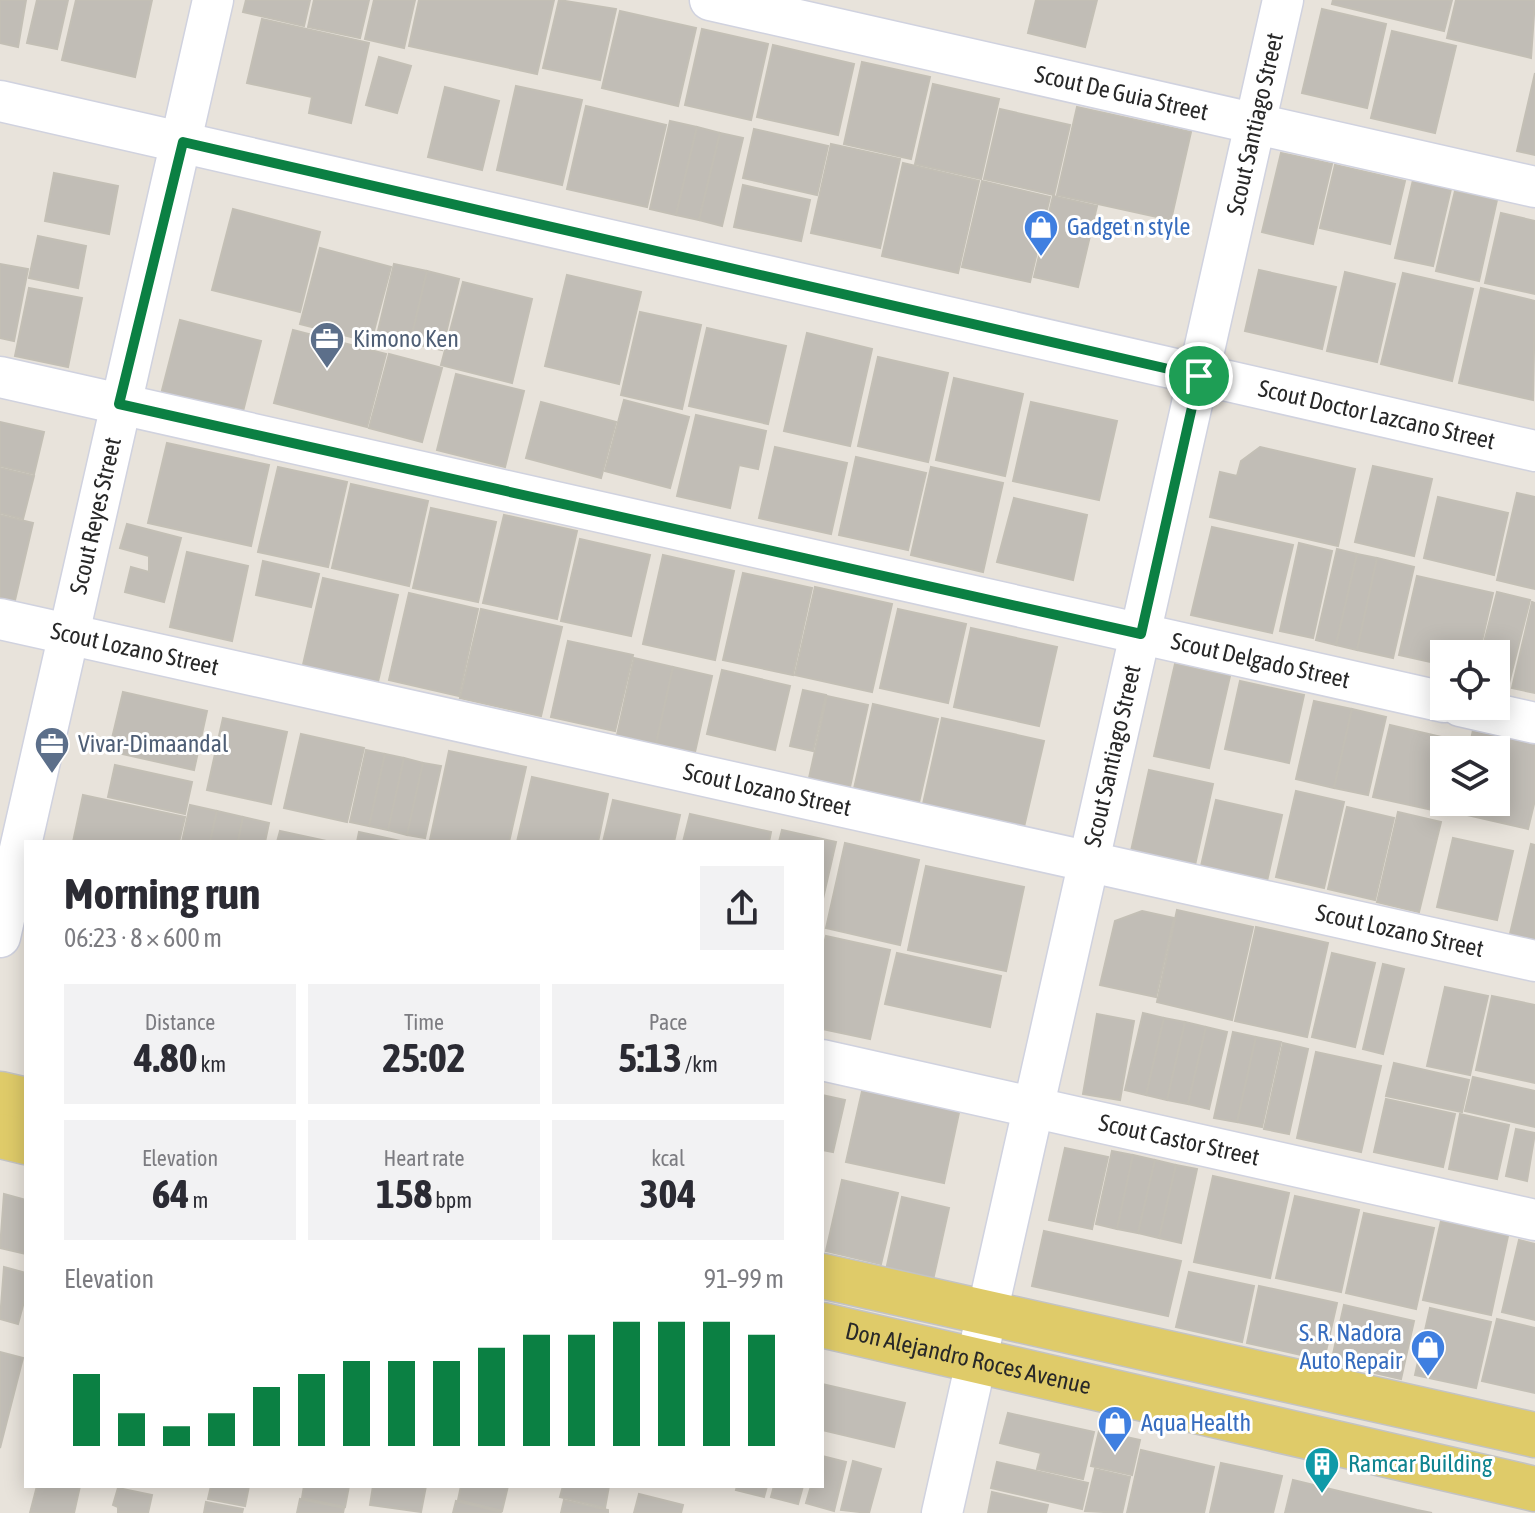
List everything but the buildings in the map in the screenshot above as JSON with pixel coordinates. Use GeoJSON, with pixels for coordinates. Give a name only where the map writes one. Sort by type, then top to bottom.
{"type":"FeatureCollection","features":[{"type":"Feature","properties":{"kind":"main road"},"geometry":{"type":"LineString","coordinates":[[0,1094],[24,1100]]}},
{"type":"Feature","properties":{"kind":"main road"},"geometry":{"type":"LineString","coordinates":[[0,1136],[24,1142]]}},
{"type":"Feature","properties":{"kind":"main road","name":"Don Alejandro Roces Avenue"},"geometry":{"type":"LineString","coordinates":[[824,1276],[1535,1435]]}},
{"type":"Feature","properties":{"kind":"main road","name":"Don Alejandro Roces Avenue"},"geometry":{"type":"LineString","coordinates":[[824,1325],[1535,1489]]}},
{"type":"Feature","properties":{"kind":"street","name":"Scout Reyes Street"},"geometry":{"type":"LineString","coordinates":[[0,937],[66,633],[183,142],[213,0]]}},
{"type":"Feature","properties":{"kind":"street","name":"Scout De Guia Street"},"geometry":{"type":"LineString","coordinates":[[710,0],[1535,187]]}},
{"type":"Feature","properties":{"kind":"street","name":"Scout Santiago Street"},"geometry":{"type":"LineString","coordinates":[[942,1513],[1283,0]]}},
{"type":"Feature","properties":{"kind":"street","name":"Scout Doctor Lazcano Street"},"geometry":{"type":"LineString","coordinates":[[0,101],[1535,451]]}},
{"type":"Feature","properties":{"kind":"street","name":"Scout Delgado Street"},"geometry":{"type":"LineString","coordinates":[[0,377],[1430,699]]}},
{"type":"Feature","properties":{"kind":"street","name":"Scout Lozano Street"},"geometry":{"type":"LineString","coordinates":[[0,619],[1535,961]]}},
{"type":"Feature","properties":{"kind":"street"},"geometry":{"type":"LineString","coordinates":[[1510,717],[1535,723]]}},
{"type":"Feature","properties":{"kind":"street","name":"Scout Castor Street"},"geometry":{"type":"LineString","coordinates":[[824,1060],[1535,1220]]}},
{"type":"Feature","properties":{"kind":"place","name":"Gadget n style"},"geometry":{"type":"Point","coordinates":[1041,258]}},
{"type":"Feature","properties":{"kind":"place","name":"Kimono Ken"},"geometry":{"type":"Point","coordinates":[327,370]}},
{"type":"Feature","properties":{"kind":"place","name":"Vivar-Dimaandal"},"geometry":{"type":"Point","coordinates":[52,775]}},
{"type":"Feature","properties":{"kind":"place","name":"S. R. Nadora Auto Repair"},"geometry":{"type":"Point","coordinates":[1428,1378]}},
{"type":"Feature","properties":{"kind":"place","name":"Aqua Health"},"geometry":{"type":"Point","coordinates":[1115,1454]}},
{"type":"Feature","properties":{"kind":"place","name":"Ramcar Building"},"geometry":{"type":"Point","coordinates":[1322,1495]}},
{"type":"Feature","properties":{"kind":"route"},"geometry":{"type":"LineString","coordinates":[[183,142],[1199,376],[1141,634],[119,404],[183,142]]}}]}
